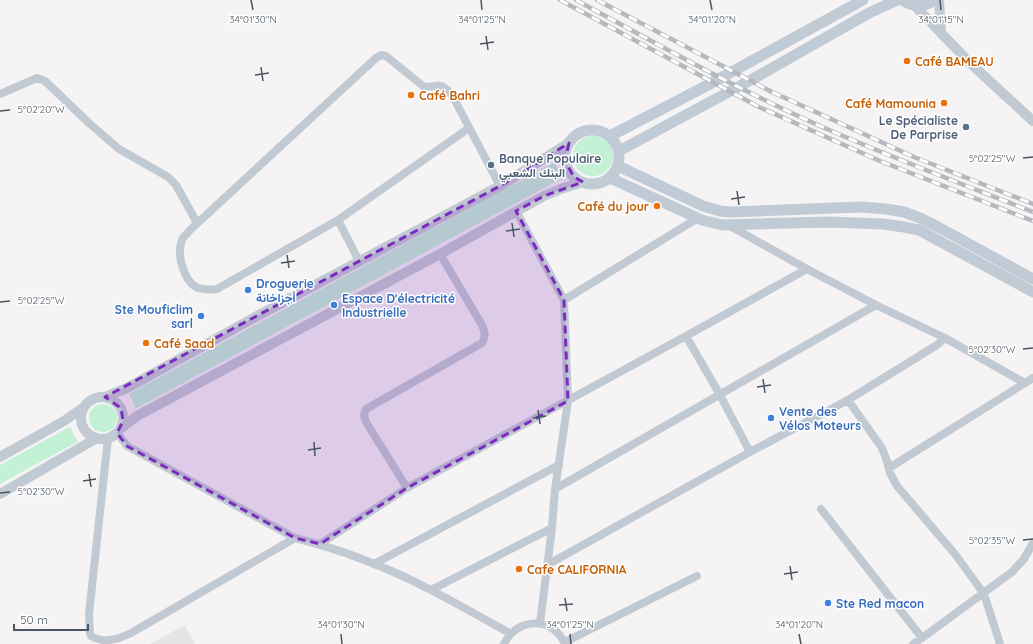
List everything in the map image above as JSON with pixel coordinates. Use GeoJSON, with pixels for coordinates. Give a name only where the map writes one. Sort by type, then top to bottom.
{"type":"FeatureCollection","features":[{"type":"Feature","properties":{"kind":"main road"},"geometry":{"type":"LineString","coordinates":[[610,136],[706,86],[863,0]]}},
{"type":"Feature","properties":{"kind":"main road"},"geometry":{"type":"LineString","coordinates":[[619,151],[751,80],[869,13],[897,0]]}},
{"type":"Feature","properties":{"kind":"main road"},"geometry":{"type":"LineString","coordinates":[[902,0],[915,6],[925,5],[935,0]]}},
{"type":"Feature","properties":{"kind":"main road"},"geometry":{"type":"LineString","coordinates":[[600,130],[610,136],[619,151],[620,160],[614,174],[610,178],[598,184],[583,182],[574,177],[567,167],[565,154],[569,143],[576,134],[582,131],[600,130]]}},
{"type":"Feature","properties":{"kind":"main road"},"geometry":{"type":"LineString","coordinates":[[618,166],[703,206],[720,211],[731,212],[861,208],[886,209],[904,212],[938,227],[1033,279]]}},
{"type":"Feature","properties":{"kind":"main road"},"geometry":{"type":"LineString","coordinates":[[610,178],[713,224],[730,226],[827,222],[883,224],[919,230],[1033,292]]}},
{"type":"Feature","properties":{"kind":"street"},"geometry":{"type":"LineString","coordinates":[[939,0],[941,33]]}},
{"type":"Feature","properties":{"kind":"street"},"geometry":{"type":"LineString","coordinates":[[915,6],[970,63],[1033,121]]}},
{"type":"Feature","properties":{"kind":"street"},"geometry":{"type":"LineString","coordinates":[[469,128],[338,220],[217,289],[205,290],[196,287],[189,280],[180,256],[180,244],[182,239],[381,55],[386,56],[423,86],[431,88],[441,86],[452,95],[500,186]]}},
{"type":"Feature","properties":{"kind":"street"},"geometry":{"type":"LineString","coordinates":[[0,94],[37,78],[45,81],[90,124],[119,149],[168,177],[176,185],[197,224]]}},
{"type":"Feature","properties":{"kind":"street"},"geometry":{"type":"LineString","coordinates":[[105,398],[127,388],[259,315],[500,186],[569,143]]}},
{"type":"Feature","properties":{"kind":"street"},"geometry":{"type":"LineString","coordinates":[[84,407],[81,420],[86,432],[91,436],[102,439],[115,433],[137,416],[440,254],[516,211],[561,189],[583,182]]}},
{"type":"Feature","properties":{"kind":"street"},"geometry":{"type":"LineString","coordinates":[[516,211],[564,300],[568,401],[558,465],[540,623]]}},
{"type":"Feature","properties":{"kind":"street"},"geometry":{"type":"LineString","coordinates":[[564,300],[698,218]]}},
{"type":"Feature","properties":{"kind":"street"},"geometry":{"type":"LineString","coordinates":[[338,220],[359,261]]}},
{"type":"Feature","properties":{"kind":"street"},"geometry":{"type":"LineString","coordinates":[[730,226],[876,305],[945,338],[1024,383]]}},
{"type":"Feature","properties":{"kind":"street"},"geometry":{"type":"LineString","coordinates":[[407,488],[366,422],[364,412],[366,409],[482,343],[485,338],[482,325],[440,254]]}},
{"type":"Feature","properties":{"kind":"street"},"geometry":{"type":"LineString","coordinates":[[320,544],[407,488],[807,269]]}},
{"type":"Feature","properties":{"kind":"street"},"geometry":{"type":"LineString","coordinates":[[555,489],[876,305]]}},
{"type":"Feature","properties":{"kind":"street"},"geometry":{"type":"LineString","coordinates":[[686,336],[720,395],[750,452]]}},
{"type":"Feature","properties":{"kind":"street"},"geometry":{"type":"LineString","coordinates":[[547,564],[750,452],[848,400],[937,345],[945,338]]}},
{"type":"Feature","properties":{"kind":"street"},"geometry":{"type":"LineString","coordinates":[[889,468],[1033,378]]}},
{"type":"Feature","properties":{"kind":"street"},"geometry":{"type":"LineString","coordinates":[[0,457],[64,422],[93,399],[111,399],[117,403],[120,408],[123,415],[123,421],[115,433],[89,614],[91,636],[97,641],[107,642],[131,633],[295,538]]}},
{"type":"Feature","properties":{"kind":"street"},"geometry":{"type":"LineString","coordinates":[[848,400],[882,448],[890,473],[897,486],[956,554],[984,594],[1000,644]]}},
{"type":"Feature","properties":{"kind":"street"},"geometry":{"type":"LineString","coordinates":[[115,433],[127,446],[295,538],[320,544],[374,564],[432,590],[511,634]]}},
{"type":"Feature","properties":{"kind":"street"},"geometry":{"type":"LineString","coordinates":[[0,494],[97,438]]}},
{"type":"Feature","properties":{"kind":"street"},"geometry":{"type":"LineString","coordinates":[[374,564],[558,465]]}},
{"type":"Feature","properties":{"kind":"street"},"geometry":{"type":"LineString","coordinates":[[821,509],[922,638]]}},
{"type":"Feature","properties":{"kind":"street"},"geometry":{"type":"LineString","coordinates":[[432,590],[552,528]]}},
{"type":"Feature","properties":{"kind":"street"},"geometry":{"type":"LineString","coordinates":[[912,644],[984,594],[1012,572],[1024,559],[1033,543]]}},
{"type":"Feature","properties":{"kind":"street"},"geometry":{"type":"LineString","coordinates":[[504,644],[517,628],[532,623],[540,623],[554,630],[560,635],[565,643],[697,576]]}},
{"type":"Feature","properties":{"kind":"highlighted area"},"geometry":{"type":"Polygon","coordinates":[[[569,143],[565,161],[574,177],[583,182],[544,196],[516,211],[564,300],[568,401],[407,488],[320,544],[295,538],[127,446],[117,433],[123,421],[121,408],[105,397],[500,186],[569,143]]]}},
{"type":"Feature","properties":{"kind":"shaded area"},"geometry":{"type":"Polygon","coordinates":[[[185,625],[195,644],[150,644],[185,625]]]}},
{"type":"Feature","properties":{"kind":"green space"},"geometry":{"type":"Polygon","coordinates":[[[597,136],[604,139],[610,145],[613,156],[612,164],[604,173],[597,176],[589,176],[582,173],[574,164],[573,152],[576,145],[585,137],[597,136]]]}},
{"type":"Feature","properties":{"kind":"green space"},"geometry":{"type":"Polygon","coordinates":[[[555,162],[562,178],[135,409],[129,394],[555,162]]]}},
{"type":"Feature","properties":{"kind":"green space"},"geometry":{"type":"Polygon","coordinates":[[[103,404],[113,408],[117,418],[113,428],[103,432],[93,428],[89,418],[93,408],[103,404]]]}},
{"type":"Feature","properties":{"kind":"green space"},"geometry":{"type":"Polygon","coordinates":[[[71,427],[77,442],[0,484],[0,465],[71,427]]]}},
{"type":"Feature","properties":{"kind":"railway"},"geometry":{"type":"LineString","coordinates":[[560,0],[759,107],[880,161],[1033,221]]}},
{"type":"Feature","properties":{"kind":"railway"},"geometry":{"type":"LineString","coordinates":[[576,0],[697,66],[789,112],[873,149],[1033,212]]}},
{"type":"Feature","properties":{"kind":"railway"},"geometry":{"type":"LineString","coordinates":[[597,0],[772,92],[914,157],[1033,204]]}},
{"type":"Feature","properties":{"kind":"place","name":"Café BAMEAU"},"geometry":{"type":"Point","coordinates":[907,61]}},
{"type":"Feature","properties":{"kind":"place","name":"Café Bahri"},"geometry":{"type":"Point","coordinates":[411,95]}},
{"type":"Feature","properties":{"kind":"place","name":"Café Mamounia"},"geometry":{"type":"Point","coordinates":[944,103]}},
{"type":"Feature","properties":{"kind":"place","name":"Le Spécialiste De Parprise"},"geometry":{"type":"Point","coordinates":[966,127]}},
{"type":"Feature","properties":{"kind":"place","name":"Banque Populaire البنك الشعبي"},"geometry":{"type":"Point","coordinates":[491,165]}},
{"type":"Feature","properties":{"kind":"place","name":"Café du jour"},"geometry":{"type":"Point","coordinates":[657,206]}},
{"type":"Feature","properties":{"kind":"place","name":"Droguerie أجزاخانة"},"geometry":{"type":"Point","coordinates":[248,290]}},
{"type":"Feature","properties":{"kind":"place","name":"Espace D'électricité Industrielle"},"geometry":{"type":"Point","coordinates":[334,305]}},
{"type":"Feature","properties":{"kind":"place","name":"Ste Mouficlim sarl"},"geometry":{"type":"Point","coordinates":[201,316]}},
{"type":"Feature","properties":{"kind":"place","name":"Café Saad"},"geometry":{"type":"Point","coordinates":[146,343]}},
{"type":"Feature","properties":{"kind":"place","name":"Vente des Vélos Moteurs"},"geometry":{"type":"Point","coordinates":[771,418]}},
{"type":"Feature","properties":{"kind":"place","name":"Cafe CALIFORNIA"},"geometry":{"type":"Point","coordinates":[519,569]}},
{"type":"Feature","properties":{"kind":"place","name":"Ste Red macon"},"geometry":{"type":"Point","coordinates":[828,603]}}]}
